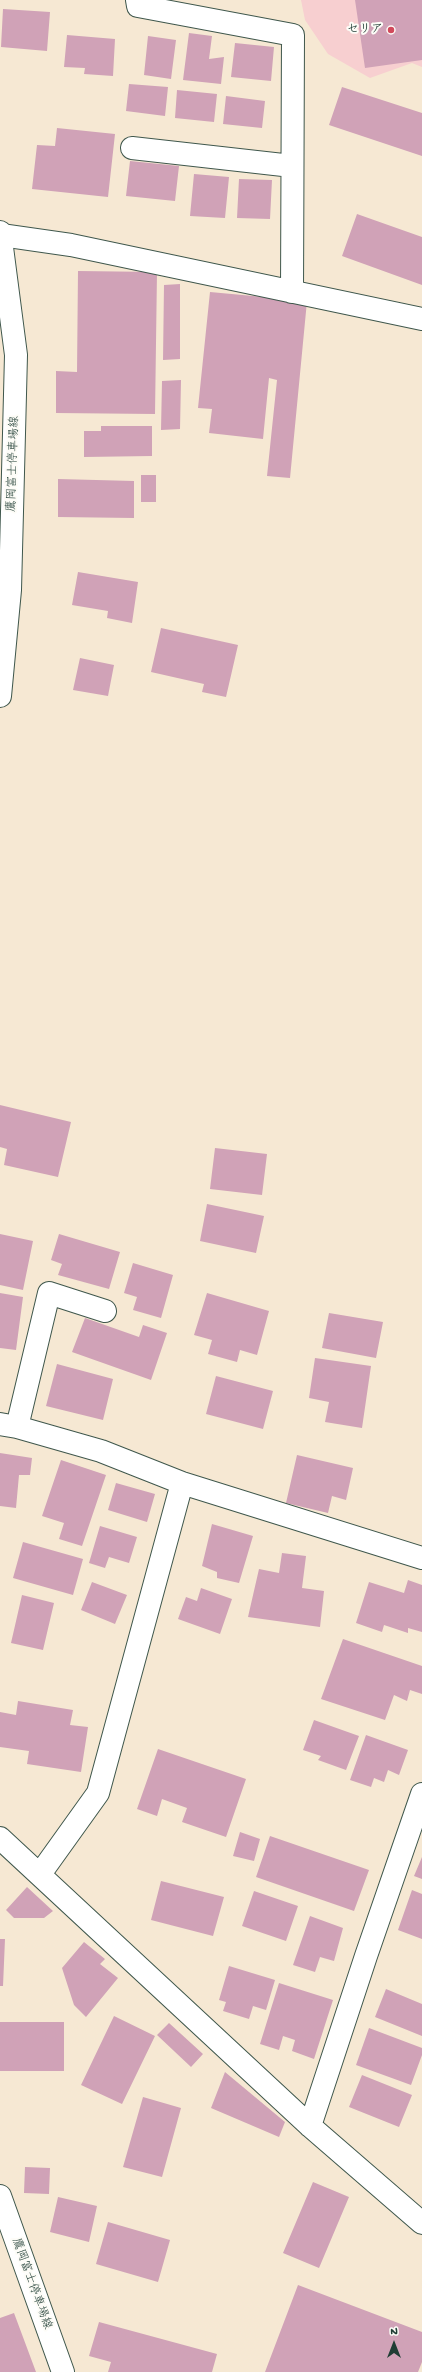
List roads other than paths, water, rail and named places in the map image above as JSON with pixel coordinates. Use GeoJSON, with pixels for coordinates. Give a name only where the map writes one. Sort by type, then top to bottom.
{"type":"FeatureCollection","features":[{"type":"Feature","properties":{"kind":"street"},"geometry":{"type":"LineString","coordinates":[[138,0],[138,6],[293,35],[292,292]]}},
{"type":"Feature","properties":{"kind":"street"},"geometry":{"type":"LineString","coordinates":[[132,148],[292,166]]}},
{"type":"Feature","properties":{"kind":"street"},"geometry":{"type":"LineString","coordinates":[[0,234],[71,245],[422,319]]}},
{"type":"Feature","properties":{"kind":"street","name":"鷹岡富士停車場線"},"geometry":{"type":"LineString","coordinates":[[0,234],[16,355],[10,590],[0,696]]}},
{"type":"Feature","properties":{"kind":"street"},"geometry":{"type":"LineString","coordinates":[[105,1312],[48,1293],[9,1426],[101,1451],[182,1482],[422,1558]]}},
{"type":"Feature","properties":{"kind":"street"},"geometry":{"type":"LineString","coordinates":[[40,1874],[98,1793],[182,1482]]}},
{"type":"Feature","properties":{"kind":"street"},"geometry":{"type":"LineString","coordinates":[[310,2126],[366,1956],[422,1794]]}},
{"type":"Feature","properties":{"kind":"street"},"geometry":{"type":"LineString","coordinates":[[0,1838],[310,2126],[422,2223]]}},
{"type":"Feature","properties":{"kind":"street","name":"鷹岡富士停車場線"},"geometry":{"type":"LineString","coordinates":[[0,2196],[62,2372]]}},
{"type":"Feature","properties":{"kind":"place","name":"セリア"},"geometry":{"type":"Point","coordinates":[391,30]}}]}
